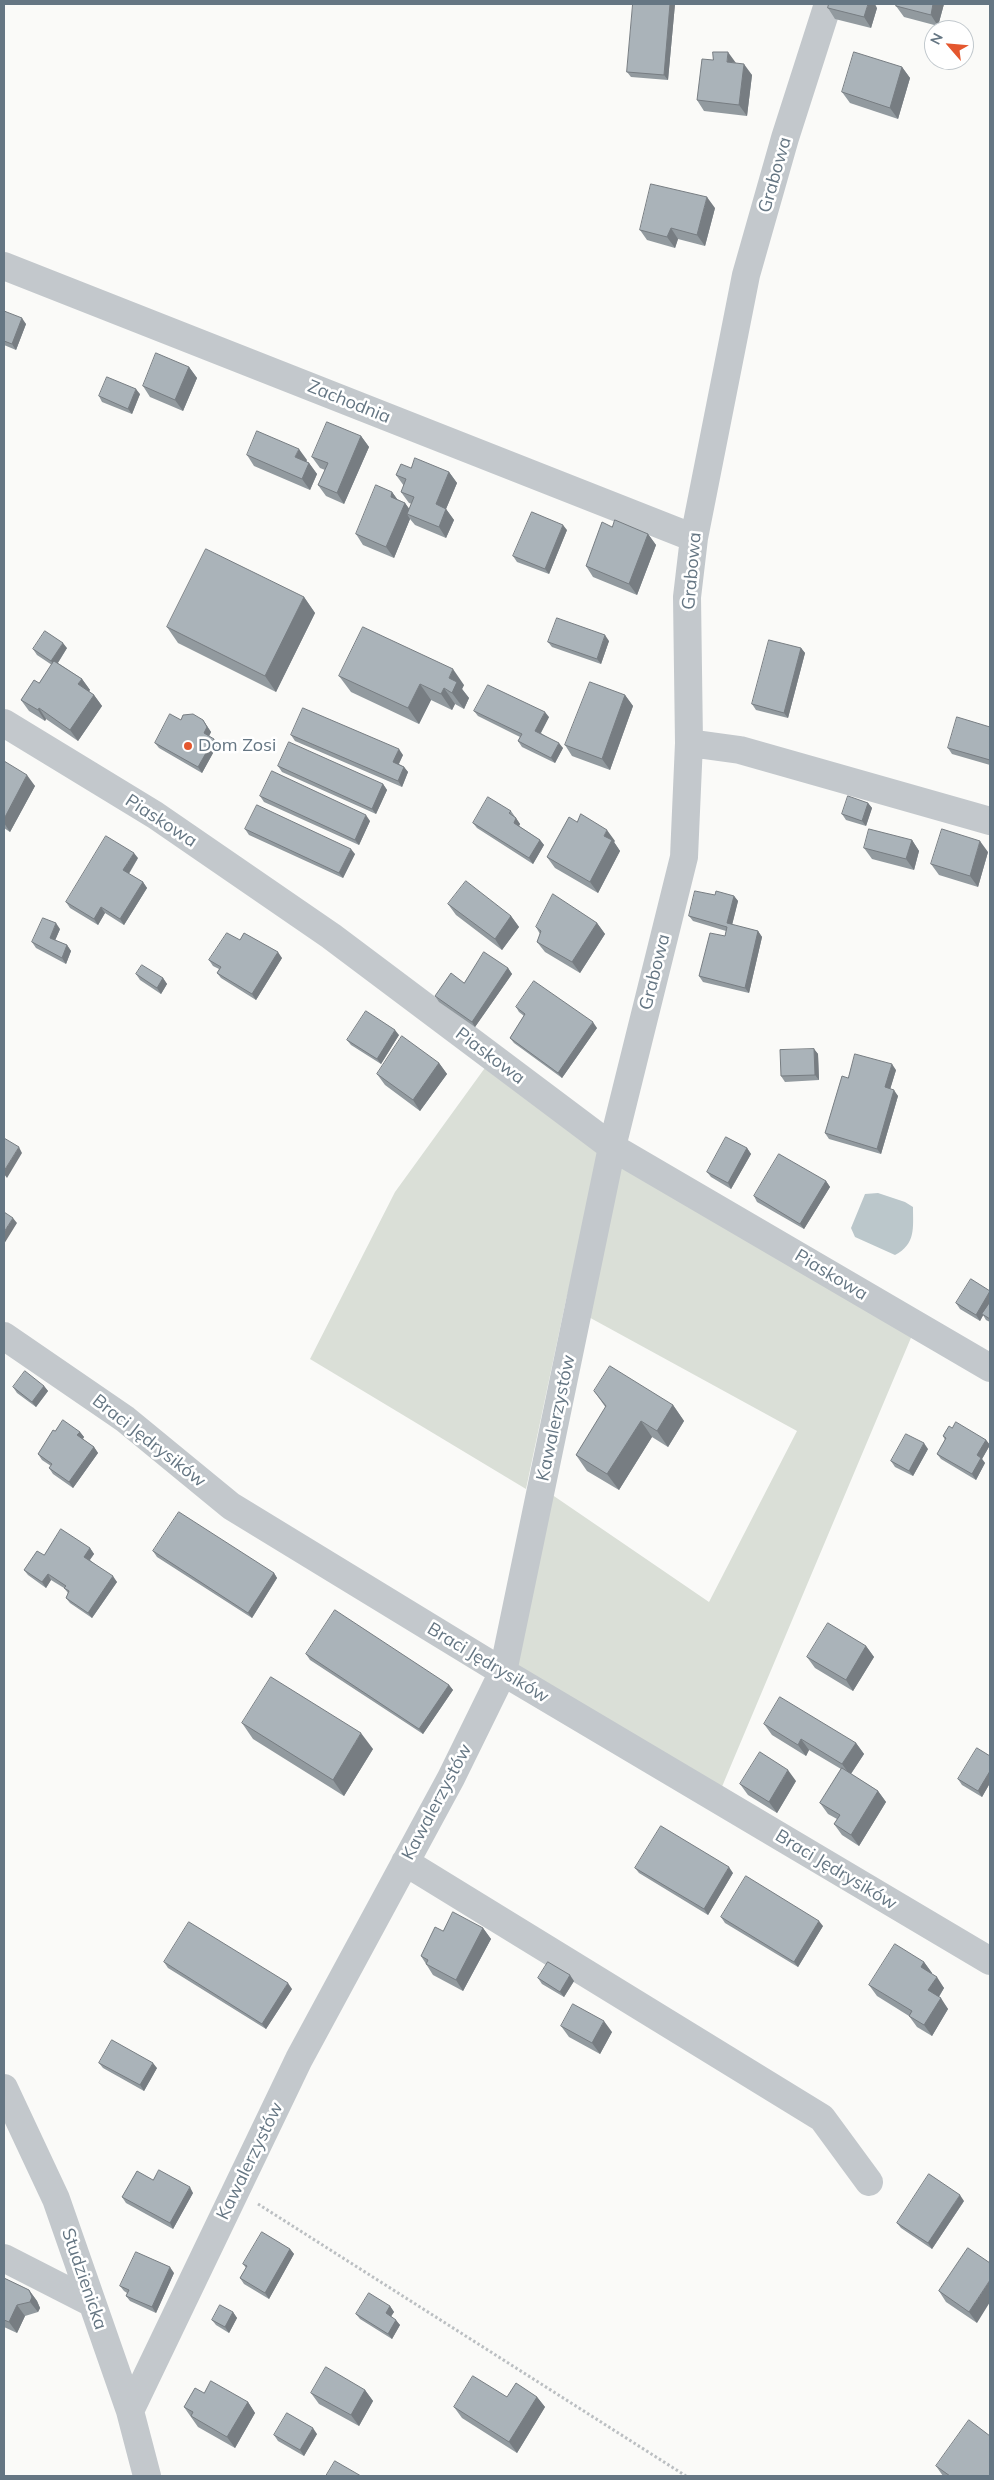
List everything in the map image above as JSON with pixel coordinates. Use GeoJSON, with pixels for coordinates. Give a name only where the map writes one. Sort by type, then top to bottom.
{"type":"FeatureCollection","features":[{"type":"Feature","properties":{"kind":"street","name":"Grabowa"},"geometry":{"type":"LineString","coordinates":[[612,1147],[684,857],[689,743],[687,597],[694,538],[746,275],[785,138],[828,4]]}},
{"type":"Feature","properties":{"kind":"street","name":"Zachodnia"},"geometry":{"type":"LineString","coordinates":[[4,266],[694,538]]}},
{"type":"Feature","properties":{"kind":"street","name":"Piaskowa"},"geometry":{"type":"LineString","coordinates":[[4,723],[155,815],[331,936],[612,1147],[990,1368]]}},
{"type":"Feature","properties":{"kind":"street"},"geometry":{"type":"LineString","coordinates":[[689,743],[740,750],[990,821]]}},
{"type":"Feature","properties":{"kind":"street","name":"Kawalerzystów"},"geometry":{"type":"LineString","coordinates":[[130,2411],[299,2059],[450,1778],[503,1672],[612,1147]]}},
{"type":"Feature","properties":{"kind":"street","name":"Braci Jędrysików"},"geometry":{"type":"LineString","coordinates":[[4,1336],[125,1419],[231,1506],[503,1672],[990,1962]]}},
{"type":"Feature","properties":{"kind":"street"},"geometry":{"type":"LineString","coordinates":[[405,1862],[822,2118],[869,2182]]}},
{"type":"Feature","properties":{"kind":"street","name":"Studzienicka"},"geometry":{"type":"LineString","coordinates":[[4,2088],[56,2198],[130,2411],[147,2476]]}},
{"type":"Feature","properties":{"kind":"street"},"geometry":{"type":"LineString","coordinates":[[4,2258],[92,2304]]}},
{"type":"Feature","properties":{"kind":"path"},"geometry":{"type":"LineString","coordinates":[[236,2190],[686,2476]]}},
{"type":"Feature","properties":{"kind":"shaded area"},"geometry":{"type":"Polygon","coordinates":[[[487,1065],[606,1152],[566,1300],[526,1489],[310,1359],[395,1192],[487,1065]]]}},
{"type":"Feature","properties":{"kind":"shaded area"},"geometry":{"type":"Polygon","coordinates":[[[617,1160],[913,1333],[721,1789],[511,1668],[548,1492],[709,1602],[797,1431],[585,1315],[617,1160]]]}},
{"type":"Feature","properties":{"kind":"shaded area"},"geometry":{"type":"Polygon","coordinates":[[[878,1193],[905,1202],[913,1207],[913,1229],[910,1241],[902,1251],[895,1255],[855,1237],[851,1228],[865,1194],[878,1193]]]}},
{"type":"Feature","properties":{"kind":"building"},"geometry":{"type":"Polygon","coordinates":[[[633,4],[670,4],[664,75],[627,72],[633,4]]]}},
{"type":"Feature","properties":{"kind":"building"},"geometry":{"type":"Polygon","coordinates":[[[829,4],[868,4],[864,17],[828,8],[829,4]]]}},
{"type":"Feature","properties":{"kind":"building"},"geometry":{"type":"Polygon","coordinates":[[[897,4],[933,4],[931,15],[896,6],[897,4]]]}},
{"type":"Feature","properties":{"kind":"building"},"geometry":{"type":"Polygon","coordinates":[[[713,52],[728,52],[727,62],[744,64],[739,105],[697,100],[702,59],[713,60],[713,52]]]}},
{"type":"Feature","properties":{"kind":"building"},"geometry":{"type":"Polygon","coordinates":[[[854,52],[902,67],[890,108],[842,92],[854,52]]]}},
{"type":"Feature","properties":{"kind":"building"},"geometry":{"type":"Polygon","coordinates":[[[651,184],[707,197],[697,235],[671,228],[667,237],[640,230],[651,184]]]}},
{"type":"Feature","properties":{"kind":"building"},"geometry":{"type":"Polygon","coordinates":[[[4,311],[22,318],[12,344],[4,341],[4,311]]]}},
{"type":"Feature","properties":{"kind":"building"},"geometry":{"type":"Polygon","coordinates":[[[156,353],[189,367],[175,400],[143,386],[156,353]]]}},
{"type":"Feature","properties":{"kind":"building"},"geometry":{"type":"Polygon","coordinates":[[[107,377],[136,389],[128,409],[99,396],[107,377]]]}},
{"type":"Feature","properties":{"kind":"building"},"geometry":{"type":"Polygon","coordinates":[[[327,422],[361,436],[337,493],[318,485],[328,463],[312,457],[327,422]]]}},
{"type":"Feature","properties":{"kind":"building"},"geometry":{"type":"Polygon","coordinates":[[[257,431],[299,449],[295,457],[309,463],[302,479],[247,455],[257,431]]]}},
{"type":"Feature","properties":{"kind":"building"},"geometry":{"type":"Polygon","coordinates":[[[415,458],[449,472],[436,504],[446,509],[439,527],[407,514],[414,497],[401,492],[406,479],[396,475],[401,464],[411,468],[415,458]]]}},
{"type":"Feature","properties":{"kind":"building"},"geometry":{"type":"Polygon","coordinates":[[[376,485],[392,492],[391,497],[405,503],[386,547],[356,534],[376,485]]]}},
{"type":"Feature","properties":{"kind":"building"},"geometry":{"type":"Polygon","coordinates":[[[532,512],[563,525],[545,569],[513,556],[532,512]]]}},
{"type":"Feature","properties":{"kind":"building"},"geometry":{"type":"Polygon","coordinates":[[[615,520],[648,534],[629,584],[586,566],[602,522],[612,527],[615,520]]]}},
{"type":"Feature","properties":{"kind":"building"},"geometry":{"type":"Polygon","coordinates":[[[206,549],[304,597],[265,676],[167,627],[206,549]]]}},
{"type":"Feature","properties":{"kind":"building"},"geometry":{"type":"Polygon","coordinates":[[[557,618],[605,635],[597,659],[548,642],[557,618]]]}},
{"type":"Feature","properties":{"kind":"building"},"geometry":{"type":"Polygon","coordinates":[[[363,627],[453,669],[449,678],[457,682],[452,693],[444,688],[441,694],[420,684],[408,708],[339,676],[363,627]]]}},
{"type":"Feature","properties":{"kind":"building"},"geometry":{"type":"Polygon","coordinates":[[[45,631],[63,643],[51,661],[33,649],[45,631]]]}},
{"type":"Feature","properties":{"kind":"building"},"geometry":{"type":"Polygon","coordinates":[[[769,640],[801,648],[784,713],[752,704],[769,640]]]}},
{"type":"Feature","properties":{"kind":"building"},"geometry":{"type":"Polygon","coordinates":[[[54,661],[82,679],[78,684],[94,695],[70,730],[39,708],[38,710],[21,700],[34,680],[39,683],[54,661]]]}},
{"type":"Feature","properties":{"kind":"building"},"geometry":{"type":"Polygon","coordinates":[[[590,682],[625,695],[602,759],[565,745],[590,682]]]}},
{"type":"Feature","properties":{"kind":"building"},"geometry":{"type":"Polygon","coordinates":[[[488,685],[545,712],[535,731],[559,743],[551,758],[518,741],[522,734],[474,711],[488,685]]]}},
{"type":"Feature","properties":{"kind":"building"},"geometry":{"type":"Polygon","coordinates":[[[303,708],[399,749],[393,762],[404,767],[398,781],[291,735],[303,708]]]}},
{"type":"Feature","properties":{"kind":"building","name":"Dom Zosi"},"geometry":{"type":"Polygon","coordinates":[[[170,714],[181,720],[183,715],[193,714],[203,720],[207,727],[204,733],[214,739],[198,767],[155,743],[170,714]]]}},
{"type":"Feature","properties":{"kind":"building"},"geometry":{"type":"Polygon","coordinates":[[[957,717],[990,727],[990,760],[948,748],[957,717]]]}},
{"type":"Feature","properties":{"kind":"building"},"geometry":{"type":"Polygon","coordinates":[[[289,742],[383,784],[372,809],[278,766],[289,742]]]}},
{"type":"Feature","properties":{"kind":"building"},"geometry":{"type":"Polygon","coordinates":[[[4,761],[27,775],[4,819],[4,761]]]}},
{"type":"Feature","properties":{"kind":"building"},"geometry":{"type":"Polygon","coordinates":[[[272,771],[366,815],[355,840],[260,796],[272,771]]]}},
{"type":"Feature","properties":{"kind":"building"},"geometry":{"type":"Polygon","coordinates":[[[848,796],[868,803],[862,821],[842,814],[848,796]]]}},
{"type":"Feature","properties":{"kind":"building"},"geometry":{"type":"Polygon","coordinates":[[[488,797],[511,811],[509,813],[516,818],[514,823],[540,840],[529,858],[473,823],[488,797]]]}},
{"type":"Feature","properties":{"kind":"building"},"geometry":{"type":"Polygon","coordinates":[[[257,805],[351,849],[339,873],[245,829],[257,805]]]}},
{"type":"Feature","properties":{"kind":"building"},"geometry":{"type":"Polygon","coordinates":[[[581,814],[607,830],[604,836],[612,840],[590,882],[547,857],[569,817],[577,822],[581,814]]]}},
{"type":"Feature","properties":{"kind":"building"},"geometry":{"type":"Polygon","coordinates":[[[869,829],[912,840],[906,859],[864,848],[869,829]]]}},
{"type":"Feature","properties":{"kind":"building"},"geometry":{"type":"Polygon","coordinates":[[[942,829],[980,841],[970,876],[931,864],[942,829]]]}},
{"type":"Feature","properties":{"kind":"building"},"geometry":{"type":"Polygon","coordinates":[[[106,836],[134,853],[123,870],[143,882],[120,919],[101,907],[94,919],[66,902],[106,836]]]}},
{"type":"Feature","properties":{"kind":"building"},"geometry":{"type":"Polygon","coordinates":[[[466,881],[511,916],[495,939],[448,904],[466,881]]]}},
{"type":"Feature","properties":{"kind":"building"},"geometry":{"type":"Polygon","coordinates":[[[695,891],[715,895],[716,891],[734,896],[727,923],[758,931],[745,988],[699,976],[710,933],[725,936],[727,927],[689,916],[695,891]]]}},
{"type":"Feature","properties":{"kind":"building"},"geometry":{"type":"Polygon","coordinates":[[[553,894],[597,923],[572,962],[537,942],[541,931],[536,927],[553,894]]]}},
{"type":"Feature","properties":{"kind":"building"},"geometry":{"type":"Polygon","coordinates":[[[43,918],[56,923],[50,938],[67,945],[62,958],[32,942],[43,918]]]}},
{"type":"Feature","properties":{"kind":"building"},"geometry":{"type":"Polygon","coordinates":[[[227,933],[240,940],[244,933],[278,952],[252,994],[217,973],[221,967],[209,960],[227,933]]]}},
{"type":"Feature","properties":{"kind":"building"},"geometry":{"type":"Polygon","coordinates":[[[484,952],[508,968],[472,1022],[435,996],[451,973],[464,983],[484,952]]]}},
{"type":"Feature","properties":{"kind":"building"},"geometry":{"type":"Polygon","coordinates":[[[142,965],[163,978],[157,988],[136,974],[142,965]]]}},
{"type":"Feature","properties":{"kind":"building"},"geometry":{"type":"Polygon","coordinates":[[[534,981],[593,1022],[558,1073],[510,1038],[525,1014],[516,1007],[534,981]]]}},
{"type":"Feature","properties":{"kind":"building"},"geometry":{"type":"Polygon","coordinates":[[[366,1011],[395,1030],[377,1059],[347,1040],[366,1011]]]}},
{"type":"Feature","properties":{"kind":"building"},"geometry":{"type":"Polygon","coordinates":[[[402,1036],[439,1063],[413,1100],[377,1074],[402,1036]]]}},
{"type":"Feature","properties":{"kind":"building"},"geometry":{"type":"Polygon","coordinates":[[[814,1049],[815,1075],[781,1076],[780,1050],[814,1049]]]}},
{"type":"Feature","properties":{"kind":"building"},"geometry":{"type":"Polygon","coordinates":[[[855,1054],[892,1064],[885,1087],[894,1090],[877,1149],[825,1133],[842,1076],[848,1078],[855,1054]]]}},
{"type":"Feature","properties":{"kind":"building"},"geometry":{"type":"Polygon","coordinates":[[[726,1137],[747,1148],[728,1183],[707,1172],[726,1137]]]}},
{"type":"Feature","properties":{"kind":"building"},"geometry":{"type":"Polygon","coordinates":[[[4,1138],[19,1147],[4,1171],[4,1138]]]}},
{"type":"Feature","properties":{"kind":"building"},"geometry":{"type":"Polygon","coordinates":[[[779,1154],[826,1181],[800,1224],[754,1196],[779,1154]]]}},
{"type":"Feature","properties":{"kind":"building"},"geometry":{"type":"Polygon","coordinates":[[[4,1212],[13,1218],[4,1232],[4,1212]]]}},
{"type":"Feature","properties":{"kind":"building"},"geometry":{"type":"Polygon","coordinates":[[[971,1279],[990,1291],[976,1315],[956,1303],[971,1279]]]}},
{"type":"Feature","properties":{"kind":"building"},"geometry":{"type":"Polygon","coordinates":[[[990,1302],[990,1319],[982,1314],[990,1302]]]}},
{"type":"Feature","properties":{"kind":"building"},"geometry":{"type":"Polygon","coordinates":[[[610,1366],[673,1405],[657,1431],[641,1421],[607,1474],[576,1455],[606,1406],[594,1391],[610,1366]]]}},
{"type":"Feature","properties":{"kind":"building"},"geometry":{"type":"Polygon","coordinates":[[[25,1371],[44,1386],[32,1402],[13,1387],[25,1371]]]}},
{"type":"Feature","properties":{"kind":"building"},"geometry":{"type":"Polygon","coordinates":[[[63,1420],[80,1432],[77,1435],[94,1447],[69,1482],[49,1468],[52,1464],[38,1454],[53,1430],[55,1431],[63,1420]]]}},
{"type":"Feature","properties":{"kind":"building"},"geometry":{"type":"Polygon","coordinates":[[[956,1422],[986,1440],[977,1455],[981,1458],[972,1474],[937,1454],[946,1438],[943,1436],[949,1426],[952,1428],[956,1422]]]}},
{"type":"Feature","properties":{"kind":"building"},"geometry":{"type":"Polygon","coordinates":[[[906,1434],[924,1443],[909,1471],[891,1461],[906,1434]]]}},
{"type":"Feature","properties":{"kind":"building"},"geometry":{"type":"Polygon","coordinates":[[[179,1512],[274,1573],[248,1613],[153,1551],[179,1512]]]}},
{"type":"Feature","properties":{"kind":"building"},"geometry":{"type":"Polygon","coordinates":[[[61,1529],[90,1548],[84,1557],[113,1576],[88,1613],[66,1598],[69,1591],[64,1588],[66,1586],[48,1574],[42,1582],[24,1570],[37,1551],[44,1555],[61,1529]]]}},
{"type":"Feature","properties":{"kind":"building"},"geometry":{"type":"Polygon","coordinates":[[[335,1610],[449,1685],[419,1729],[306,1654],[335,1610]]]}},
{"type":"Feature","properties":{"kind":"building"},"geometry":{"type":"Polygon","coordinates":[[[828,1623],[866,1646],[846,1680],[807,1657],[828,1623]]]}},
{"type":"Feature","properties":{"kind":"building"},"geometry":{"type":"Polygon","coordinates":[[[271,1677],[361,1733],[333,1780],[242,1723],[271,1677]]]}},
{"type":"Feature","properties":{"kind":"building"},"geometry":{"type":"Polygon","coordinates":[[[780,1697],[856,1743],[842,1764],[801,1739],[798,1745],[764,1724],[780,1697]]]}},
{"type":"Feature","properties":{"kind":"building"},"geometry":{"type":"Polygon","coordinates":[[[977,1748],[990,1756],[990,1771],[978,1791],[958,1779],[977,1748]]]}},
{"type":"Feature","properties":{"kind":"building"},"geometry":{"type":"Polygon","coordinates":[[[760,1752],[788,1770],[769,1802],[740,1784],[760,1752]]]}},
{"type":"Feature","properties":{"kind":"building"},"geometry":{"type":"Polygon","coordinates":[[[842,1768],[878,1791],[851,1835],[834,1824],[840,1815],[820,1803],[842,1768]]]}},
{"type":"Feature","properties":{"kind":"building"},"geometry":{"type":"Polygon","coordinates":[[[661,1826],[729,1867],[704,1909],[635,1868],[661,1826]]]}},
{"type":"Feature","properties":{"kind":"building"},"geometry":{"type":"Polygon","coordinates":[[[746,1876],[819,1921],[794,1962],[721,1917],[746,1876]]]}},
{"type":"Feature","properties":{"kind":"building"},"geometry":{"type":"Polygon","coordinates":[[[453,1912],[483,1928],[456,1980],[426,1964],[428,1960],[421,1956],[435,1927],[443,1931],[453,1912]]]}},
{"type":"Feature","properties":{"kind":"building"},"geometry":{"type":"Polygon","coordinates":[[[189,1922],[288,1983],[262,2024],[164,1962],[189,1922]]]}},
{"type":"Feature","properties":{"kind":"building"},"geometry":{"type":"Polygon","coordinates":[[[895,1944],[924,1962],[921,1967],[937,1977],[928,1990],[941,1998],[924,2025],[909,2016],[912,2011],[869,1985],[895,1944]]]}},
{"type":"Feature","properties":{"kind":"building"},"geometry":{"type":"Polygon","coordinates":[[[548,1962],[570,1975],[560,1992],[538,1978],[548,1962]]]}},
{"type":"Feature","properties":{"kind":"building"},"geometry":{"type":"Polygon","coordinates":[[[573,2004],[604,2021],[592,2043],[561,2026],[573,2004]]]}},
{"type":"Feature","properties":{"kind":"building"},"geometry":{"type":"Polygon","coordinates":[[[112,2040],[153,2063],[140,2085],[99,2063],[112,2040]]]}},
{"type":"Feature","properties":{"kind":"building"},"geometry":{"type":"Polygon","coordinates":[[[159,2170],[190,2187],[170,2223],[122,2197],[137,2171],[153,2180],[159,2170]]]}},
{"type":"Feature","properties":{"kind":"building"},"geometry":{"type":"Polygon","coordinates":[[[929,2174],[960,2195],[928,2243],[897,2223],[929,2174]]]}},
{"type":"Feature","properties":{"kind":"building"},"geometry":{"type":"Polygon","coordinates":[[[262,2232],[290,2249],[265,2293],[240,2278],[247,2266],[243,2264],[262,2232]]]}},
{"type":"Feature","properties":{"kind":"building"},"geometry":{"type":"Polygon","coordinates":[[[968,2248],[990,2263],[990,2280],[969,2312],[939,2291],[968,2248]]]}},
{"type":"Feature","properties":{"kind":"building"},"geometry":{"type":"Polygon","coordinates":[[[136,2252],[170,2267],[152,2307],[126,2296],[129,2290],[120,2286],[136,2252]]]}},
{"type":"Feature","properties":{"kind":"building"},"geometry":{"type":"Polygon","coordinates":[[[4,2278],[29,2290],[32,2297],[30,2302],[17,2305],[9,2322],[4,2320],[4,2278]]]}},
{"type":"Feature","properties":{"kind":"building"},"geometry":{"type":"Polygon","coordinates":[[[369,2293],[390,2306],[386,2313],[396,2320],[388,2334],[356,2314],[369,2293]]]}},
{"type":"Feature","properties":{"kind":"building"},"geometry":{"type":"Polygon","coordinates":[[[220,2305],[233,2312],[225,2327],[212,2320],[220,2305]]]}},
{"type":"Feature","properties":{"kind":"building"},"geometry":{"type":"Polygon","coordinates":[[[326,2367],[365,2390],[351,2415],[311,2393],[326,2367]]]}},
{"type":"Feature","properties":{"kind":"building"},"geometry":{"type":"Polygon","coordinates":[[[473,2376],[507,2397],[516,2383],[537,2397],[509,2442],[454,2407],[473,2376]]]}},
{"type":"Feature","properties":{"kind":"building"},"geometry":{"type":"Polygon","coordinates":[[[211,2381],[248,2402],[227,2437],[191,2416],[193,2412],[184,2407],[195,2388],[204,2393],[211,2381]]]}},
{"type":"Feature","properties":{"kind":"building"},"geometry":{"type":"Polygon","coordinates":[[[287,2413],[313,2428],[300,2450],[274,2435],[287,2413]]]}},
{"type":"Feature","properties":{"kind":"building"},"geometry":{"type":"Polygon","coordinates":[[[969,2420],[990,2436],[990,2476],[950,2476],[936,2466],[969,2420]]]}},
{"type":"Feature","properties":{"kind":"building"},"geometry":{"type":"Polygon","coordinates":[[[335,2461],[361,2476],[326,2476],[335,2461]]]}},
{"type":"Feature","properties":{"kind":"place","name":"Dom Zosi"},"geometry":{"type":"Point","coordinates":[188,746]}}]}
